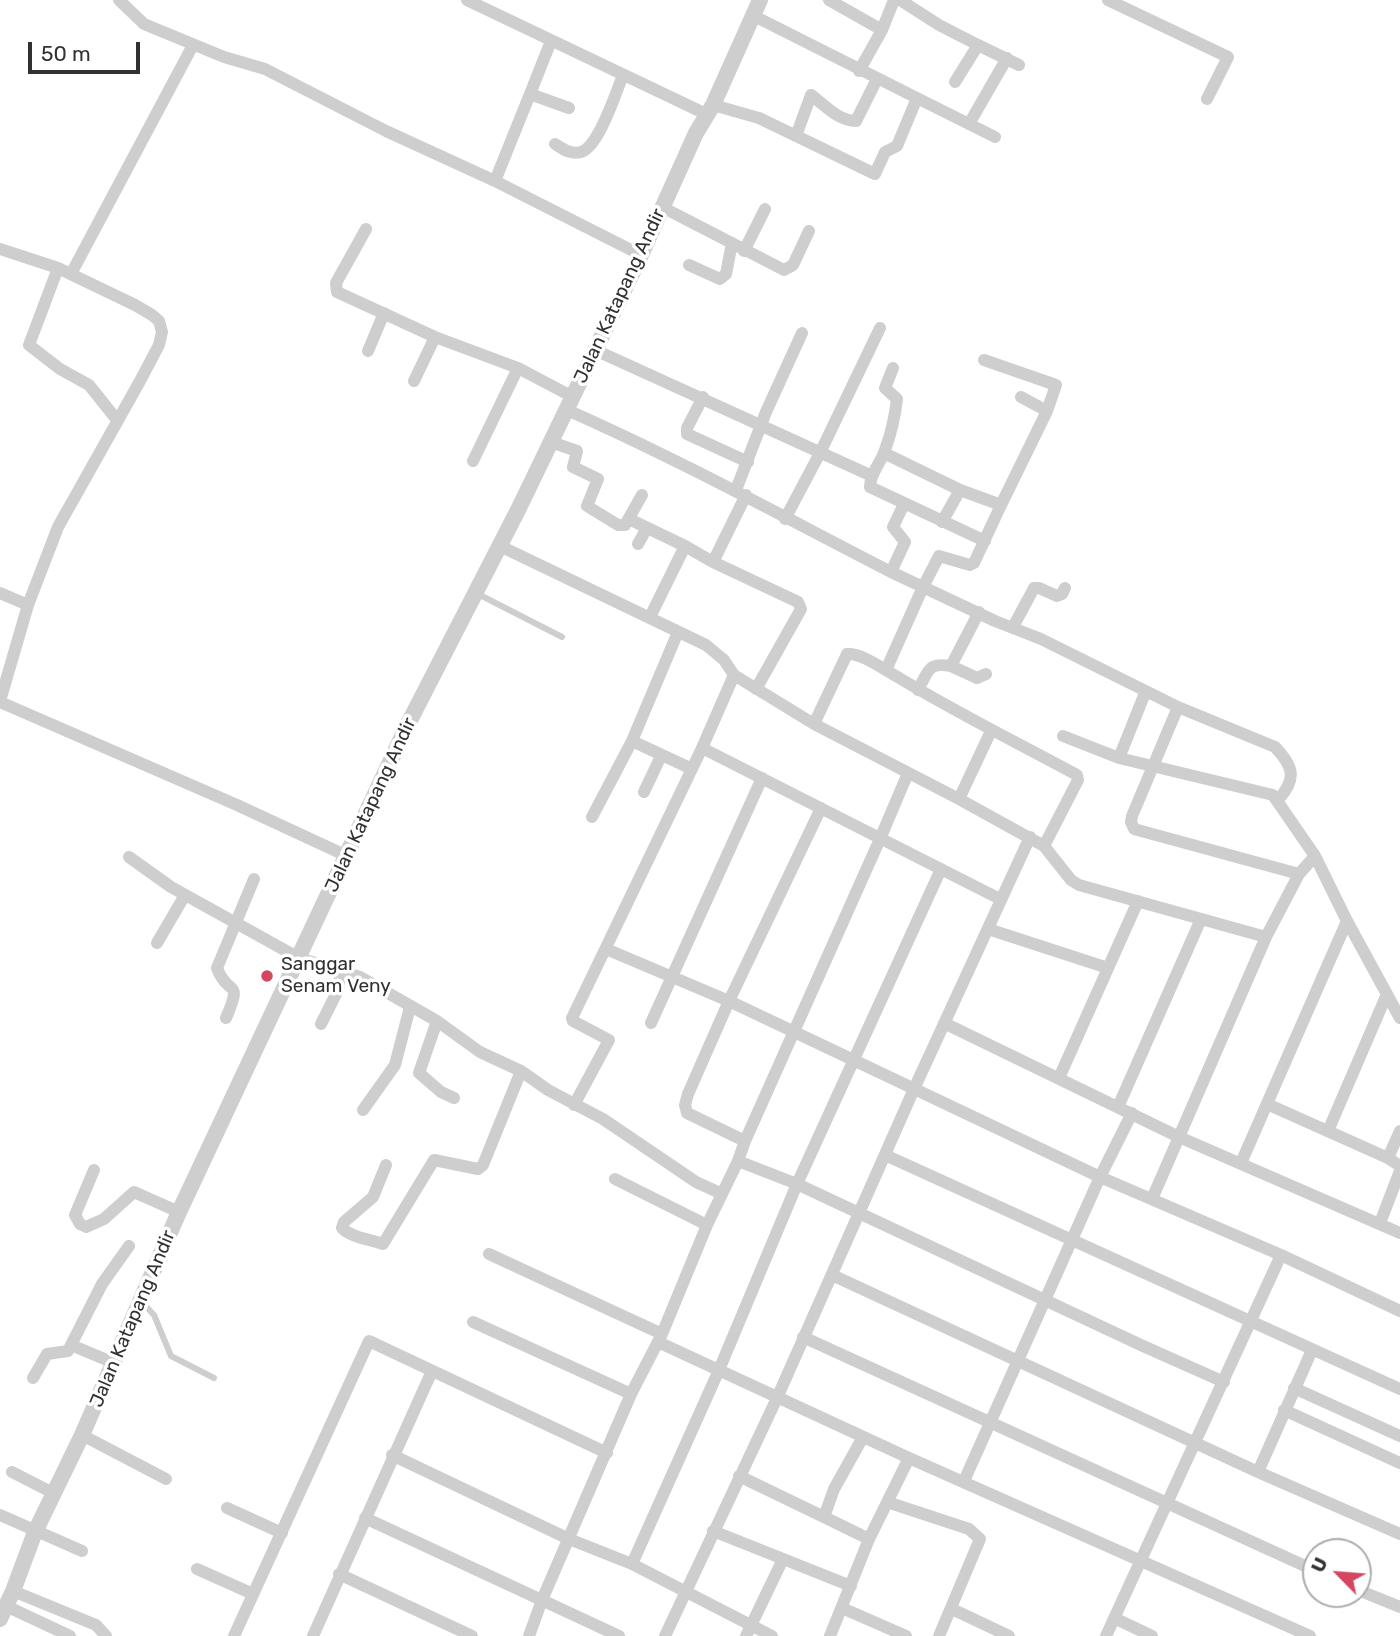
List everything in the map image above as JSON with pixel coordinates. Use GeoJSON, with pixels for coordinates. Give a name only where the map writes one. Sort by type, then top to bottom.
{"type":"FeatureCollection","features":[{"type":"Feature","properties":{"kind":"street"},"geometry":{"type":"LineString","coordinates":[[119,0],[144,24],[193,45],[265,69],[641,255]]}},
{"type":"Feature","properties":{"kind":"street"},"geometry":{"type":"LineString","coordinates":[[467,0],[623,75],[709,109],[759,118],[875,174],[885,152],[897,146],[917,98]]}},
{"type":"Feature","properties":{"kind":"street","name":"Jalan Katapang Andir"},"geometry":{"type":"LineString","coordinates":[[3,1612],[35,1531],[82,1435],[179,1212],[407,726],[570,403],[760,0]]}},
{"type":"Feature","properties":{"kind":"street"},"geometry":{"type":"LineString","coordinates":[[859,71],[882,30],[894,0]]}},
{"type":"Feature","properties":{"kind":"street"},"geometry":{"type":"LineString","coordinates":[[901,0],[939,25],[1020,65]]}},
{"type":"Feature","properties":{"kind":"street"},"geometry":{"type":"LineString","coordinates":[[1108,0],[1228,57],[1207,99]]}},
{"type":"Feature","properties":{"kind":"street"},"geometry":{"type":"LineString","coordinates":[[835,1],[882,30]]}},
{"type":"Feature","properties":{"kind":"street"},"geometry":{"type":"LineString","coordinates":[[752,15],[995,137]]}},
{"type":"Feature","properties":{"kind":"street"},"geometry":{"type":"LineString","coordinates":[[495,181],[551,41]]}},
{"type":"Feature","properties":{"kind":"street"},"geometry":{"type":"LineString","coordinates":[[71,274],[193,45]]}},
{"type":"Feature","properties":{"kind":"street"},"geometry":{"type":"LineString","coordinates":[[955,82],[978,45]]}},
{"type":"Feature","properties":{"kind":"street"},"geometry":{"type":"LineString","coordinates":[[970,124],[1007,58]]}},
{"type":"Feature","properties":{"kind":"street"},"geometry":{"type":"LineString","coordinates":[[555,144],[576,153],[589,148],[596,138],[623,75]]}},
{"type":"Feature","properties":{"kind":"street"},"geometry":{"type":"LineString","coordinates":[[796,136],[811,95],[835,114],[856,121],[877,79]]}},
{"type":"Feature","properties":{"kind":"street"},"geometry":{"type":"LineString","coordinates":[[530,94],[569,108]]}},
{"type":"Feature","properties":{"kind":"street"},"geometry":{"type":"LineString","coordinates":[[662,208],[787,270],[793,265],[809,231]]}},
{"type":"Feature","properties":{"kind":"street"},"geometry":{"type":"LineString","coordinates":[[744,251],[765,209]]}},
{"type":"Feature","properties":{"kind":"street"},"geometry":{"type":"LineString","coordinates":[[366,229],[335,287],[337,292],[435,337],[518,368],[570,403],[785,519],[891,572],[1041,639],[1145,693],[1275,747],[1292,772],[1290,787],[1278,800]]}},
{"type":"Feature","properties":{"kind":"street"},"geometry":{"type":"LineString","coordinates":[[689,265],[720,279],[726,274],[732,243]]}},
{"type":"Feature","properties":{"kind":"street"},"geometry":{"type":"LineString","coordinates":[[0,249],[58,268],[152,315],[159,321],[162,332],[153,357],[58,527],[28,605],[0,702],[347,856]]}},
{"type":"Feature","properties":{"kind":"street"},"geometry":{"type":"LineString","coordinates":[[58,268],[29,345],[60,369],[89,385],[117,420]]}},
{"type":"Feature","properties":{"kind":"street"},"geometry":{"type":"LineString","coordinates":[[368,351],[384,313]]}},
{"type":"Feature","properties":{"kind":"street"},"geometry":{"type":"LineString","coordinates":[[785,519],[821,453],[880,328]]}},
{"type":"Feature","properties":{"kind":"street"},"geometry":{"type":"LineString","coordinates":[[713,562],[741,493],[748,462],[762,425],[802,333]]}},
{"type":"Feature","properties":{"kind":"street"},"geometry":{"type":"LineString","coordinates":[[414,381],[435,337]]}},
{"type":"Feature","properties":{"kind":"street"},"geometry":{"type":"LineString","coordinates":[[595,350],[872,476]]}},
{"type":"Feature","properties":{"kind":"street"},"geometry":{"type":"LineString","coordinates":[[886,670],[939,556],[972,564],[1047,411],[1056,385],[984,360]]}},
{"type":"Feature","properties":{"kind":"street"},"geometry":{"type":"LineString","coordinates":[[473,461],[518,368]]}},
{"type":"Feature","properties":{"kind":"street"},"geometry":{"type":"LineString","coordinates":[[893,368],[885,389],[897,401],[893,424],[884,453],[872,476],[872,488],[985,541]]}},
{"type":"Feature","properties":{"kind":"street"},"geometry":{"type":"LineString","coordinates":[[703,397],[687,428],[687,434],[748,462]]}},
{"type":"Feature","properties":{"kind":"street"},"geometry":{"type":"LineString","coordinates":[[1020,397],[1047,411]]}},
{"type":"Feature","properties":{"kind":"street"},"geometry":{"type":"LineString","coordinates":[[551,442],[577,451],[573,467],[598,479],[587,506],[622,527],[642,495]]}},
{"type":"Feature","properties":{"kind":"street"},"geometry":{"type":"LineString","coordinates":[[884,453],[960,490],[1001,505]]}},
{"type":"Feature","properties":{"kind":"street"},"geometry":{"type":"LineString","coordinates":[[942,522],[960,490]]}},
{"type":"Feature","properties":{"kind":"street"},"geometry":{"type":"LineString","coordinates":[[891,572],[905,542],[893,527],[904,503]]}},
{"type":"Feature","properties":{"kind":"street"},"geometry":{"type":"LineString","coordinates":[[629,519],[798,601],[801,609],[756,689]]}},
{"type":"Feature","properties":{"kind":"street"},"geometry":{"type":"LineString","coordinates":[[638,544],[647,528]]}},
{"type":"Feature","properties":{"kind":"street"},"geometry":{"type":"LineString","coordinates":[[500,546],[650,617],[716,652],[734,675],[756,689],[1044,846],[1074,883],[1266,937]]}},
{"type":"Feature","properties":{"kind":"street"},"geometry":{"type":"LineString","coordinates":[[650,617],[685,546]]}},
{"type":"Feature","properties":{"kind":"street"},"geometry":{"type":"LineString","coordinates":[[1013,627],[1034,588],[1057,596],[1062,594],[1065,588]]}},
{"type":"Feature","properties":{"kind":"street"},"geometry":{"type":"LineString","coordinates":[[0,593],[28,605]]}},
{"type":"Feature","properties":{"kind":"street"},"geometry":{"type":"LineString","coordinates":[[951,666],[979,612]]}},
{"type":"Feature","properties":{"kind":"street"},"geometry":{"type":"LineString","coordinates":[[592,817],[632,741],[678,632]]}},
{"type":"Feature","properties":{"kind":"street"},"geometry":{"type":"LineString","coordinates":[[814,723],[848,654],[854,654],[886,670],[991,732],[1077,775],[1077,780],[1044,846]]}},
{"type":"Feature","properties":{"kind":"street"},"geometry":{"type":"LineString","coordinates":[[918,690],[932,666],[937,664],[951,666],[977,678],[986,674]]}},
{"type":"Feature","properties":{"kind":"street"},"geometry":{"type":"LineString","coordinates":[[574,1105],[609,1041],[572,1019],[702,748],[734,675]]}},
{"type":"Feature","properties":{"kind":"street"},"geometry":{"type":"LineString","coordinates":[[1119,758],[1145,693]]}},
{"type":"Feature","properties":{"kind":"street"},"geometry":{"type":"LineString","coordinates":[[1178,707],[1132,816],[1134,829],[1299,874]]}},
{"type":"Feature","properties":{"kind":"street"},"geometry":{"type":"LineString","coordinates":[[959,799],[991,732]]}},
{"type":"Feature","properties":{"kind":"street"},"geometry":{"type":"LineString","coordinates":[[1063,736],[1119,758],[1270,794],[1278,800],[1315,856],[1400,1018]]}},
{"type":"Feature","properties":{"kind":"street"},"geometry":{"type":"LineString","coordinates":[[632,741],[692,769]]}},
{"type":"Feature","properties":{"kind":"street"},"geometry":{"type":"LineString","coordinates":[[702,748],[1000,899]]}},
{"type":"Feature","properties":{"kind":"street"},"geometry":{"type":"LineString","coordinates":[[644,792],[661,756]]}},
{"type":"Feature","properties":{"kind":"street"},"geometry":{"type":"LineString","coordinates":[[529,1636],[631,1394],[660,1338],[720,1194],[738,1161],[908,773]]}},
{"type":"Feature","properties":{"kind":"street"},"geometry":{"type":"LineString","coordinates":[[651,1023],[762,778]]}},
{"type":"Feature","properties":{"kind":"street"},"geometry":{"type":"LineString","coordinates":[[745,1141],[687,1113],[685,1105],[729,1001],[821,808]]}},
{"type":"Feature","properties":{"kind":"street"},"geometry":{"type":"LineString","coordinates":[[665,1635],[687,1594],[713,1531],[777,1398],[1030,837]]}},
{"type":"Feature","properties":{"kind":"street"},"geometry":{"type":"LineString","coordinates":[[129,856],[185,895],[299,958],[360,978],[437,1021],[480,1052],[521,1071],[574,1105],[603,1119],[696,1182],[720,1194]]}},
{"type":"Feature","properties":{"kind":"street"},"geometry":{"type":"LineString","coordinates":[[1152,1199],[1266,937],[1299,874],[1315,856]]}},
{"type":"Feature","properties":{"kind":"street"},"geometry":{"type":"LineString","coordinates":[[632,1564],[719,1370],[797,1184],[941,869]]}},
{"type":"Feature","properties":{"kind":"street"},"geometry":{"type":"LineString","coordinates":[[226,1018],[235,993],[217,968],[254,879]]}},
{"type":"Feature","properties":{"kind":"street"},"geometry":{"type":"LineString","coordinates":[[157,943],[185,895]]}},
{"type":"Feature","properties":{"kind":"street"},"geometry":{"type":"LineString","coordinates":[[1059,1077],[1138,901]]}},
{"type":"Feature","properties":{"kind":"street"},"geometry":{"type":"LineString","coordinates":[[1118,1107],[1201,919]]}},
{"type":"Feature","properties":{"kind":"street"},"geometry":{"type":"LineString","coordinates":[[1241,1164],[1347,921]]}},
{"type":"Feature","properties":{"kind":"street"},"geometry":{"type":"LineString","coordinates":[[988,929],[1108,968]]}},
{"type":"Feature","properties":{"kind":"street"},"geometry":{"type":"LineString","coordinates":[[606,949],[729,1001],[1100,1177],[1281,1255],[1400,1311]]}},
{"type":"Feature","properties":{"kind":"street"},"geometry":{"type":"LineString","coordinates":[[321,1024],[338,990],[341,970]]}},
{"type":"Feature","properties":{"kind":"street"},"geometry":{"type":"LineString","coordinates":[[1328,1131],[1387,995]]}},
{"type":"Feature","properties":{"kind":"street"},"geometry":{"type":"LineString","coordinates":[[363,1110],[395,1065],[410,1007]]}},
{"type":"Feature","properties":{"kind":"street"},"geometry":{"type":"LineString","coordinates":[[437,1021],[419,1073],[441,1092],[454,1098]]}},
{"type":"Feature","properties":{"kind":"street"},"geometry":{"type":"LineString","coordinates":[[944,1023],[1179,1137],[1400,1233]]}},
{"type":"Feature","properties":{"kind":"street"},"geometry":{"type":"LineString","coordinates":[[386,1165],[373,1197],[344,1222],[342,1228],[356,1237],[369,1238],[383,1244],[434,1160],[478,1169],[483,1166],[521,1071]]}},
{"type":"Feature","properties":{"kind":"street"},"geometry":{"type":"LineString","coordinates":[[1267,1104],[1388,1158],[1400,1169],[1380,1223]]}},
{"type":"Feature","properties":{"kind":"street"},"geometry":{"type":"LineString","coordinates":[[964,1481],[1100,1177],[1132,1113]]}},
{"type":"Feature","properties":{"kind":"street"},"geometry":{"type":"LineString","coordinates":[[1388,1158],[1400,1131]]}},
{"type":"Feature","properties":{"kind":"street"},"geometry":{"type":"LineString","coordinates":[[885,1155],[1073,1238],[1400,1389]]}},
{"type":"Feature","properties":{"kind":"street"},"geometry":{"type":"LineString","coordinates":[[738,1161],[797,1184],[1224,1382]]}},
{"type":"Feature","properties":{"kind":"street"},"geometry":{"type":"LineString","coordinates":[[94,1170],[75,1215],[86,1227],[104,1219],[134,1192],[179,1212]]}},
{"type":"Feature","properties":{"kind":"street"},"geometry":{"type":"LineString","coordinates":[[615,1180],[707,1224]]}},
{"type":"Feature","properties":{"kind":"street"},"geometry":{"type":"LineString","coordinates":[[33,1378],[47,1354],[63,1353],[71,1345],[102,1284],[129,1246]]}},
{"type":"Feature","properties":{"kind":"street"},"geometry":{"type":"LineString","coordinates":[[489,1254],[777,1398],[1310,1636]]}},
{"type":"Feature","properties":{"kind":"street"},"geometry":{"type":"LineString","coordinates":[[1106,1636],[1281,1255]]}},
{"type":"Feature","properties":{"kind":"street"},"geometry":{"type":"LineString","coordinates":[[832,1275],[1196,1444],[1400,1534]]}},
{"type":"Feature","properties":{"kind":"street"},"geometry":{"type":"LineString","coordinates":[[472,1322],[631,1394]]}},
{"type":"Feature","properties":{"kind":"street"},"geometry":{"type":"LineString","coordinates":[[803,1337],[1302,1565]]}},
{"type":"Feature","properties":{"kind":"street"},"geometry":{"type":"LineString","coordinates":[[234,1636],[369,1341],[607,1453]]}},
{"type":"Feature","properties":{"kind":"street"},"geometry":{"type":"LineString","coordinates":[[71,1345],[114,1363]]}},
{"type":"Feature","properties":{"kind":"street"},"geometry":{"type":"LineString","coordinates":[[1258,1472],[1312,1350]]}},
{"type":"Feature","properties":{"kind":"street"},"geometry":{"type":"LineString","coordinates":[[315,1635],[339,1574],[432,1371]]}},
{"type":"Feature","properties":{"kind":"street"},"geometry":{"type":"LineString","coordinates":[[1294,1388],[1400,1436]]}},
{"type":"Feature","properties":{"kind":"street"},"geometry":{"type":"LineString","coordinates":[[1284,1410],[1400,1463]]}},
{"type":"Feature","properties":{"kind":"street"},"geometry":{"type":"LineString","coordinates":[[82,1435],[166,1479]]}},
{"type":"Feature","properties":{"kind":"street"},"geometry":{"type":"LineString","coordinates":[[824,1517],[834,1489],[863,1437]]}},
{"type":"Feature","properties":{"kind":"street"},"geometry":{"type":"LineString","coordinates":[[392,1455],[569,1539],[632,1564],[749,1630],[772,1636]]}},
{"type":"Feature","properties":{"kind":"street"},"geometry":{"type":"LineString","coordinates":[[830,1636],[869,1539],[909,1458]]}},
{"type":"Feature","properties":{"kind":"street"},"geometry":{"type":"LineString","coordinates":[[12,1472],[55,1494]]}},
{"type":"Feature","properties":{"kind":"street"},"geometry":{"type":"LineString","coordinates":[[739,1476],[869,1539]]}},
{"type":"Feature","properties":{"kind":"street"},"geometry":{"type":"LineString","coordinates":[[887,1502],[969,1529],[980,1539],[939,1636]]}},
{"type":"Feature","properties":{"kind":"street"},"geometry":{"type":"LineString","coordinates":[[227,1508],[282,1533]]}},
{"type":"Feature","properties":{"kind":"street"},"geometry":{"type":"LineString","coordinates":[[0,1515],[82,1551]]}},
{"type":"Feature","properties":{"kind":"street"},"geometry":{"type":"LineString","coordinates":[[365,1518],[619,1636]]}},
{"type":"Feature","properties":{"kind":"street"},"geometry":{"type":"LineString","coordinates":[[713,1531],[851,1586]]}},
{"type":"Feature","properties":{"kind":"street"},"geometry":{"type":"LineString","coordinates":[[749,1630],[783,1559]]}},
{"type":"Feature","properties":{"kind":"street"},"geometry":{"type":"LineString","coordinates":[[197,1569],[253,1594]]}},
{"type":"Feature","properties":{"kind":"street"},"geometry":{"type":"LineString","coordinates":[[339,1574],[451,1631],[472,1636]]}},
{"type":"Feature","properties":{"kind":"street"},"geometry":{"type":"LineString","coordinates":[[13,1591],[96,1625],[106,1636]]}},
{"type":"Feature","properties":{"kind":"street"},"geometry":{"type":"LineString","coordinates":[[1372,1595],[1400,1606]]}},
{"type":"Feature","properties":{"kind":"street"},"geometry":{"type":"LineString","coordinates":[[842,1608],[900,1635]]}},
{"type":"Feature","properties":{"kind":"street"},"geometry":{"type":"LineString","coordinates":[[952,1609],[1009,1636]]}},
{"type":"Feature","properties":{"kind":"street"},"geometry":{"type":"LineString","coordinates":[[3,1612],[70,1636]]}},
{"type":"Feature","properties":{"kind":"street"},"geometry":{"type":"LineString","coordinates":[[1114,1618],[1153,1636]]}},
{"type":"Feature","properties":{"kind":"lane"},"geometry":{"type":"LineString","coordinates":[[476,593],[562,637]]}},
{"type":"Feature","properties":{"kind":"lane"},"geometry":{"type":"LineString","coordinates":[[142,1302],[154,1315],[171,1356],[214,1378]]}},
{"type":"Feature","properties":{"kind":"place","name":"Sanggar Senam Veny"},"geometry":{"type":"Point","coordinates":[267,976]}}]}
